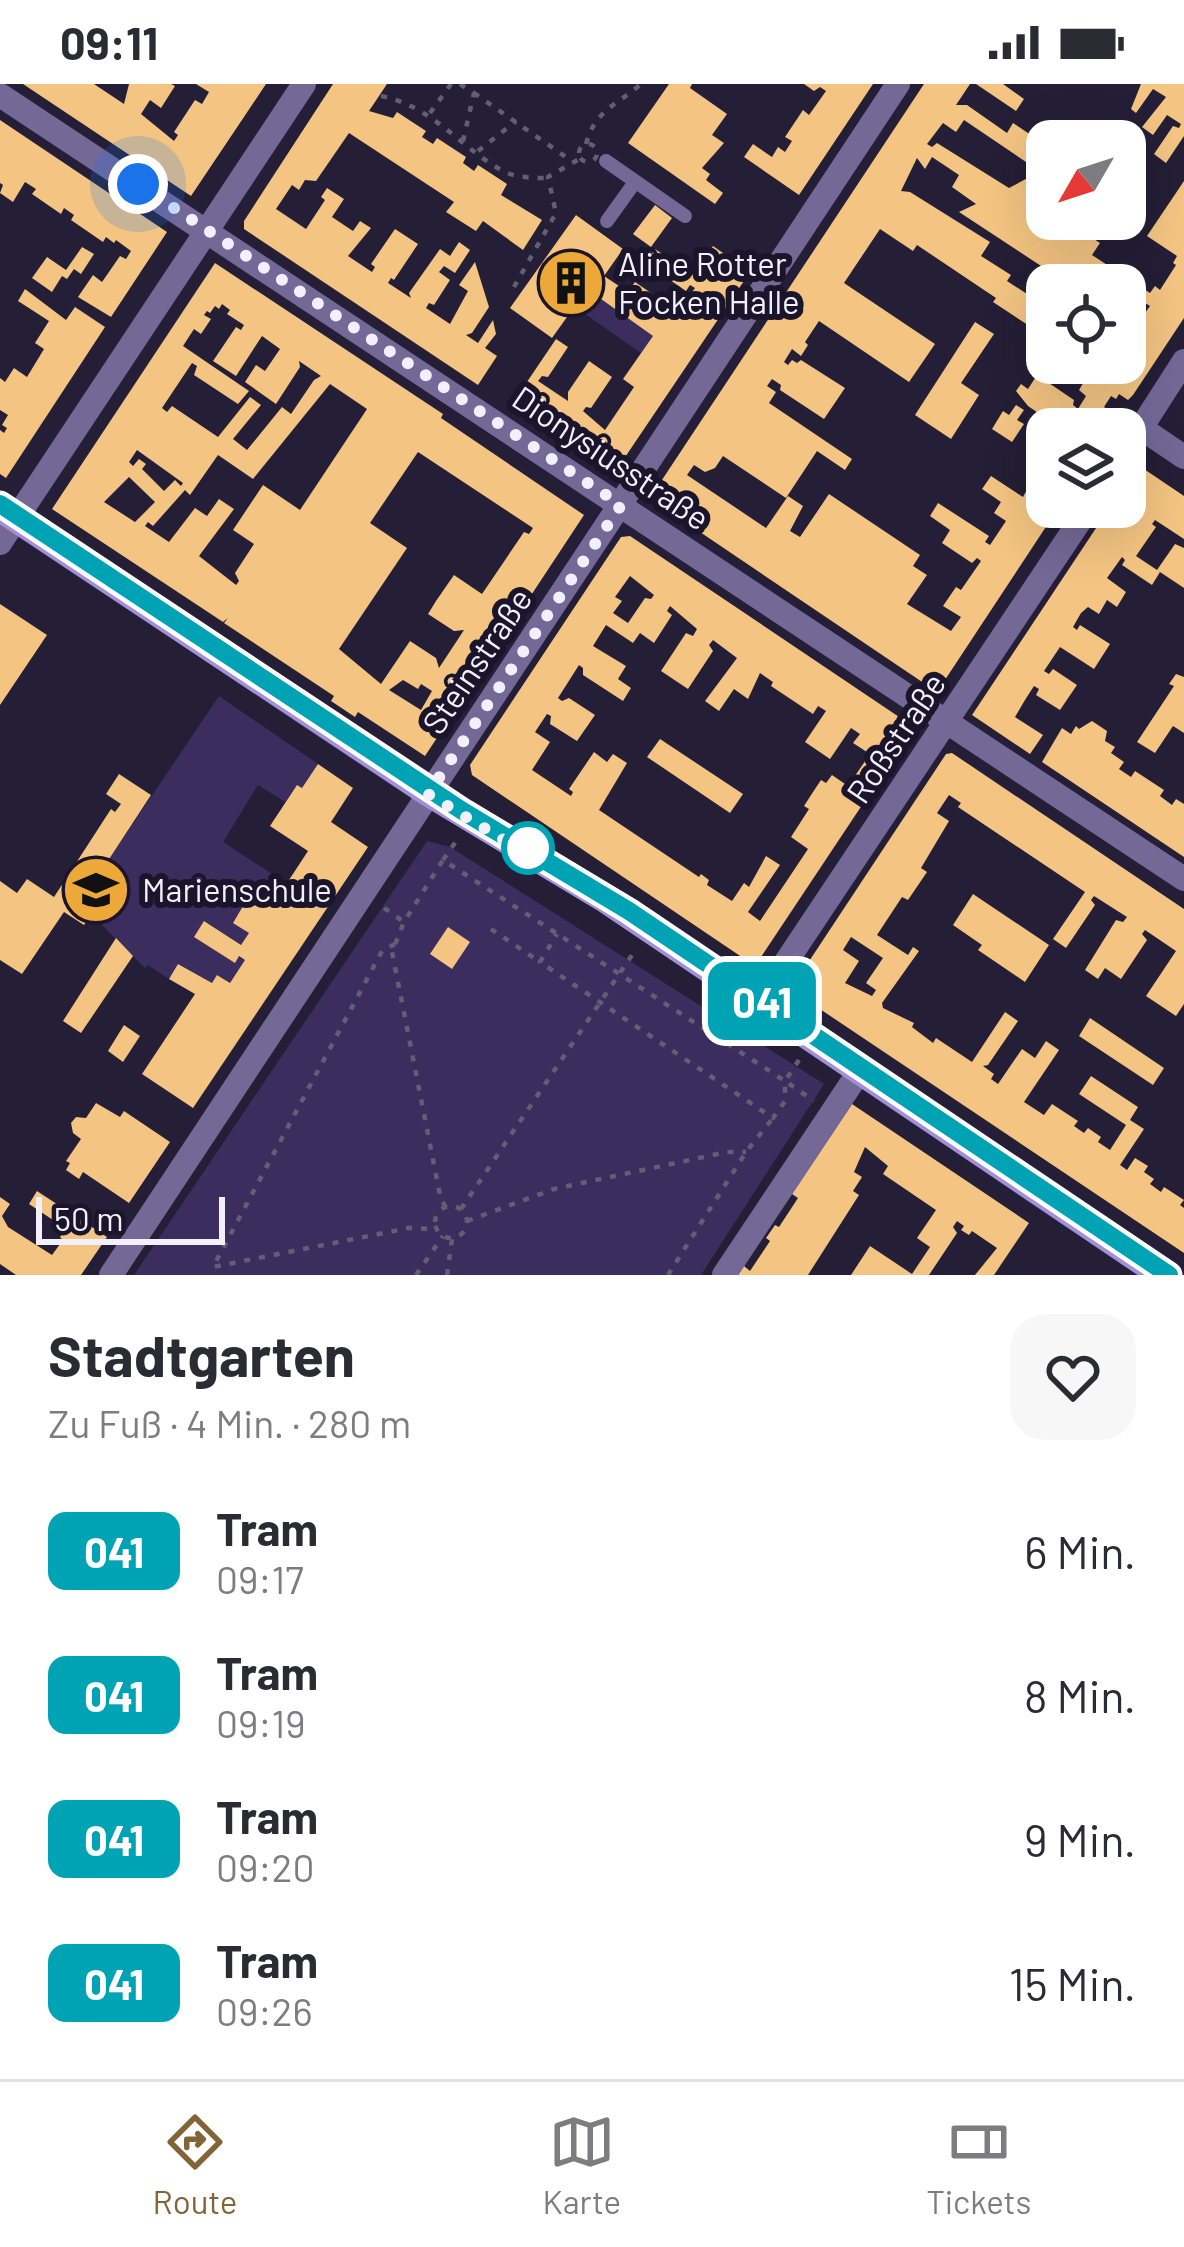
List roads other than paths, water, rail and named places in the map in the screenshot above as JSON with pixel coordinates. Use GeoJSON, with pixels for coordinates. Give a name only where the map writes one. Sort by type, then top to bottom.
{"type":"FeatureCollection","features":[{"type":"Feature","properties":{"kind":"street"},"geometry":{"type":"LineString","coordinates":[[0,543],[8,515],[304,84]]}},
{"type":"Feature","properties":{"kind":"street","name":"Steinstraße"},"geometry":{"type":"LineString","coordinates":[[111,1275],[898,84]]}},
{"type":"Feature","properties":{"kind":"street","name":"Dionysiusstraße"},"geometry":{"type":"LineString","coordinates":[[0,95],[1184,879]]}},
{"type":"Feature","properties":{"kind":"street"},"geometry":{"type":"LineString","coordinates":[[1146,420],[1184,361]]}},
{"type":"Feature","properties":{"kind":"street"},"geometry":{"type":"LineString","coordinates":[[1146,431],[1184,457]]}},
{"type":"Feature","properties":{"kind":"street"},"geometry":{"type":"LineString","coordinates":[[8,515],[428,794],[605,901],[1160,1275]]}},
{"type":"Feature","properties":{"kind":"street","name":"Roßstraße"},"geometry":{"type":"LineString","coordinates":[[758,1004],[1075,528]]}},
{"type":"Feature","properties":{"kind":"street"},"geometry":{"type":"LineString","coordinates":[[724,1275],[859,1072]]}},
{"type":"Feature","properties":{"kind":"lane"},"geometry":{"type":"LineString","coordinates":[[605,161],[685,216]]}},
{"type":"Feature","properties":{"kind":"lane"},"geometry":{"type":"LineString","coordinates":[[607,220],[635,182]]}},
{"type":"Feature","properties":{"kind":"tram line"},"geometry":{"type":"LineString","coordinates":[[0,504],[461,810],[606,896],[1169,1275]]}},
{"type":"Feature","properties":{"kind":"tram line","name":"041"},"geometry":{"type":"LineString","coordinates":[[0,504],[461,810],[629,911],[1169,1275]]}},
{"type":"Feature","properties":{"kind":"place","name":"Aline Rotter Focken Halle"},"geometry":{"type":"Point","coordinates":[571,283]}},
{"type":"Feature","properties":{"kind":"place","name":"Marienschule"},"geometry":{"type":"Point","coordinates":[96,890]}}]}
